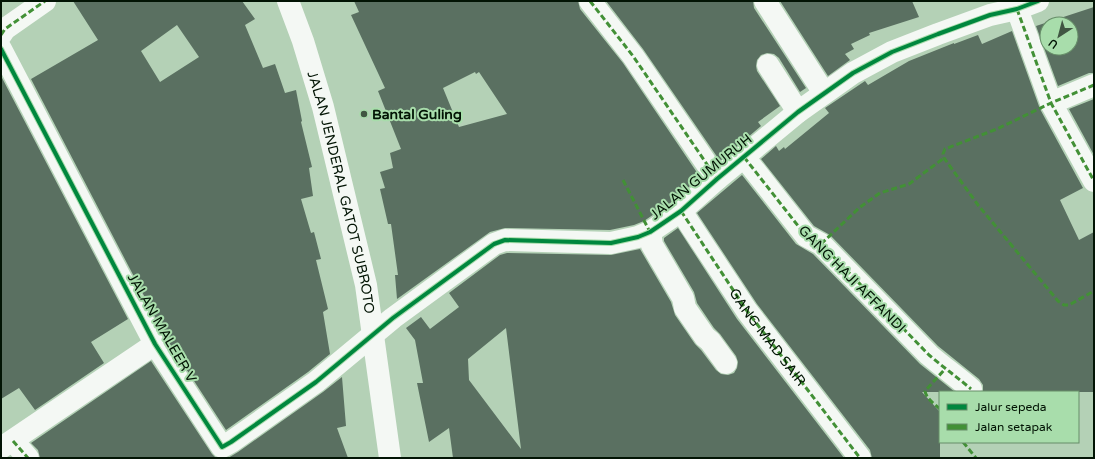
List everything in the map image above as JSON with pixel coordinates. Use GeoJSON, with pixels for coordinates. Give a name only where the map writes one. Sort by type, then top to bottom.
{"type":"FeatureCollection","features":[{"type":"Feature","properties":{"kind":"street"},"geometry":{"type":"LineString","coordinates":[[1,35],[5,28],[45,1]]}},
{"type":"Feature","properties":{"kind":"street","name":"JALAN JENDERAL GATOT SUBROTO"},"geometry":{"type":"LineString","coordinates":[[288,1],[303,41],[323,107],[366,285],[390,458]]}},
{"type":"Feature","properties":{"kind":"street"},"geometry":{"type":"LineString","coordinates":[[590,1],[633,56],[717,179]]}},
{"type":"Feature","properties":{"kind":"street"},"geometry":{"type":"LineString","coordinates":[[765,1],[824,93]]}},
{"type":"Feature","properties":{"kind":"street","name":"JALAN GUMURUH"},"geometry":{"type":"LineString","coordinates":[[373,334],[494,244],[505,240],[611,243],[638,237],[650,232],[681,211],[798,112],[853,73],[892,52],[987,8],[1017,9],[1038,1]]}},
{"type":"Feature","properties":{"kind":"street"},"geometry":{"type":"LineString","coordinates":[[1017,9],[1051,103],[1094,181]]}},
{"type":"Feature","properties":{"kind":"street","name":"JALAN MALEER V"},"geometry":{"type":"LineString","coordinates":[[1,49],[155,344],[219,444],[224,446],[316,382],[373,334]]}},
{"type":"Feature","properties":{"kind":"street"},"geometry":{"type":"LineString","coordinates":[[768,65],[798,112]]}},
{"type":"Feature","properties":{"kind":"street"},"geometry":{"type":"LineString","coordinates":[[1051,103],[1094,85]]}},
{"type":"Feature","properties":{"kind":"street","name":"GANG HAJI AFFANDI"},"geometry":{"type":"LineString","coordinates":[[744,157],[806,236],[821,244],[929,355],[945,369],[954,373],[971,389]]}},
{"type":"Feature","properties":{"kind":"street","name":"GANG MAD SAIR"},"geometry":{"type":"LineString","coordinates":[[681,211],[747,311],[860,458]]}},
{"type":"Feature","properties":{"kind":"street"},"geometry":{"type":"LineString","coordinates":[[650,232],[652,245],[683,298],[685,308],[705,337],[710,341],[726,363]]}},
{"type":"Feature","properties":{"kind":"street"},"geometry":{"type":"LineString","coordinates":[[28,458],[7,445],[155,344]]}},
{"type":"Feature","properties":{"kind":"building"},"geometry":{"type":"Polygon","coordinates":[[[73,1],[242,1],[255,19],[245,25],[263,68],[275,64],[285,93],[296,90],[301,122],[312,167],[309,168],[313,196],[301,199],[311,233],[314,232],[321,259],[316,260],[328,309],[323,312],[330,354],[308,372],[226,430],[166,338],[31,79],[98,40],[73,1]],[[177,25],[141,51],[160,82],[199,57],[177,25]]]}},
{"type":"Feature","properties":{"kind":"building"},"geometry":{"type":"Polygon","coordinates":[[[354,1],[578,1],[580,9],[623,63],[700,177],[673,201],[644,221],[634,225],[610,230],[505,228],[490,232],[397,299],[395,275],[398,275],[391,224],[388,224],[380,189],[385,188],[380,172],[393,168],[390,153],[401,149],[378,91],[385,88],[351,15],[359,12],[354,1]],[[475,72],[443,88],[459,127],[507,114],[479,72],[476,74],[475,72]]]}},
{"type":"Feature","properties":{"kind":"building"},"geometry":{"type":"Polygon","coordinates":[[[606,1],[753,1],[754,8],[806,88],[800,92],[779,58],[774,54],[767,53],[761,55],[757,60],[757,71],[780,106],[758,122],[761,126],[720,161],[643,49],[606,1]]]}},
{"type":"Feature","properties":{"kind":"building"},"geometry":{"type":"Polygon","coordinates":[[[780,1],[912,1],[919,17],[869,33],[870,35],[851,44],[854,49],[845,54],[850,60],[828,76],[780,1]]]}},
{"type":"Feature","properties":{"kind":"building"},"geometry":{"type":"Polygon","coordinates":[[[1094,7],[1094,73],[1089,73],[1058,86],[1047,56],[1079,56],[1079,16],[1067,16],[1094,7]]]}},
{"type":"Feature","properties":{"kind":"building"},"geometry":{"type":"Polygon","coordinates":[[[1039,25],[1039,34],[1036,26],[1039,25]]]}},
{"type":"Feature","properties":{"kind":"building"},"geometry":{"type":"Polygon","coordinates":[[[1012,31],[1040,109],[1083,188],[1060,200],[1079,240],[1094,232],[1094,392],[983,391],[983,385],[979,379],[938,346],[830,235],[814,226],[761,159],[776,146],[779,151],[784,147],[785,149],[829,113],[825,108],[865,81],[868,85],[909,61],[978,35],[982,44],[1012,31]]]}},
{"type":"Feature","properties":{"kind":"building"},"geometry":{"type":"Polygon","coordinates":[[[1,76],[128,319],[91,342],[104,363],[35,410],[19,388],[1,399],[1,76]]]}},
{"type":"Feature","properties":{"kind":"building"},"geometry":{"type":"Polygon","coordinates":[[[1094,99],[1094,155],[1069,109],[1094,99]]]}},
{"type":"Feature","properties":{"kind":"building"},"geometry":{"type":"Polygon","coordinates":[[[742,175],[796,244],[813,254],[920,364],[954,391],[922,392],[939,411],[940,458],[872,458],[870,450],[757,304],[697,213],[742,175]]]}},
{"type":"Feature","properties":{"kind":"building"},"geometry":{"type":"Polygon","coordinates":[[[678,228],[737,319],[844,458],[453,458],[449,428],[429,442],[417,383],[423,383],[415,340],[406,328],[421,317],[430,329],[459,307],[449,293],[500,255],[507,253],[611,255],[640,249],[671,302],[675,315],[695,344],[721,374],[728,375],[734,373],[738,362],[736,356],[697,303],[694,292],[664,241],[664,238],[678,228]],[[506,328],[468,359],[469,380],[521,449],[506,328]]]}},
{"type":"Feature","properties":{"kind":"building"},"geometry":{"type":"Polygon","coordinates":[[[151,361],[216,458],[40,458],[38,450],[31,443],[151,361]]]}},
{"type":"Feature","properties":{"kind":"building"},"geometry":{"type":"Polygon","coordinates":[[[342,377],[346,426],[337,428],[348,458],[228,458],[323,392],[342,377]]]}},
{"type":"Feature","properties":{"kind":"marked path"},"geometry":{"type":"LineString","coordinates":[[1,35],[5,29],[45,1]]}},
{"type":"Feature","properties":{"kind":"marked path"},"geometry":{"type":"LineString","coordinates":[[590,1],[633,56],[717,179]]}},
{"type":"Feature","properties":{"kind":"marked path"},"geometry":{"type":"LineString","coordinates":[[1017,9],[1051,103],[1094,181]]}},
{"type":"Feature","properties":{"kind":"marked path"},"geometry":{"type":"LineString","coordinates":[[1094,85],[1051,103],[997,129],[945,149],[943,154],[944,158],[978,205],[1058,301],[1064,305],[1069,305],[1094,291]]}},
{"type":"Feature","properties":{"kind":"marked path"},"geometry":{"type":"LineString","coordinates":[[744,157],[806,236],[821,244],[929,355],[971,389]]}},
{"type":"Feature","properties":{"kind":"marked path"},"geometry":{"type":"LineString","coordinates":[[821,244],[859,208],[880,193],[909,184],[944,158]]}},
{"type":"Feature","properties":{"kind":"marked path"},"geometry":{"type":"LineString","coordinates":[[623,180],[650,232]]}},
{"type":"Feature","properties":{"kind":"marked path"},"geometry":{"type":"LineString","coordinates":[[681,211],[747,311],[860,458]]}},
{"type":"Feature","properties":{"kind":"marked path"},"geometry":{"type":"LineString","coordinates":[[939,408],[933,403],[925,391],[945,369]]}},
{"type":"Feature","properties":{"kind":"marked path"},"geometry":{"type":"LineString","coordinates":[[13,441],[28,458]]}},
{"type":"Feature","properties":{"kind":"marked path"},"geometry":{"type":"LineString","coordinates":[[964,443],[976,458]]}},
{"type":"Feature","properties":{"kind":"cycle path"},"geometry":{"type":"LineString","coordinates":[[1,49],[155,344],[222,447],[316,382],[393,318],[494,244],[505,240],[611,243],[638,237],[650,232],[681,211],[798,112],[853,73],[892,52],[938,34],[990,15],[1017,9],[1038,1]]}},
{"type":"Feature","properties":{"kind":"place","name":"Bantal Guling"},"geometry":{"type":"Point","coordinates":[364,114]}}]}
